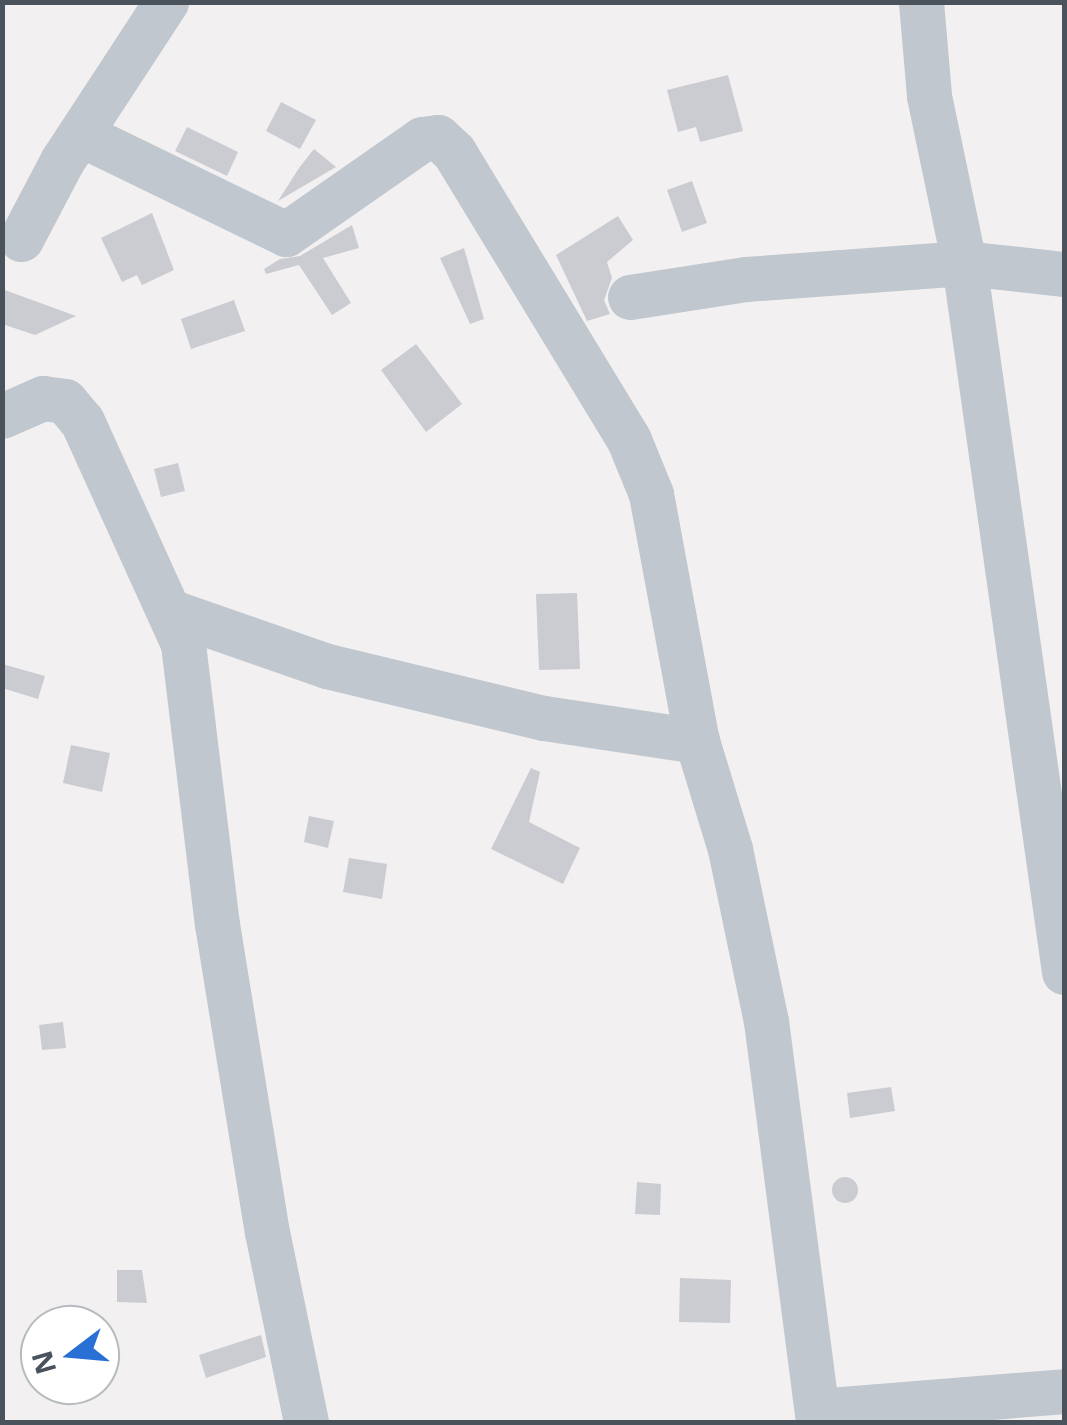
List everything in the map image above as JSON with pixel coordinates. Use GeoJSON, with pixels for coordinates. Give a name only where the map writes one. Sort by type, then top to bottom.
{"type":"FeatureCollection","features":[{"type":"Feature","properties":{"kind":"street"},"geometry":{"type":"LineString","coordinates":[[21,239],[80,134],[166,2]]}},
{"type":"Feature","properties":{"kind":"street"},"geometry":{"type":"LineString","coordinates":[[921,2],[929,96],[1045,671],[1064,972]]}},
{"type":"Feature","properties":{"kind":"street"},"geometry":{"type":"LineString","coordinates":[[80,134],[286,234],[422,139],[438,138],[454,152],[629,440],[652,494],[697,741],[730,850],[766,1021],[817,1417],[1064,1391]]}},
{"type":"Feature","properties":{"kind":"street"},"geometry":{"type":"LineString","coordinates":[[630,298],[746,279],[964,263],[1064,274]]}},
{"type":"Feature","properties":{"kind":"street"},"geometry":{"type":"LineString","coordinates":[[2,416],[42,398],[65,400],[82,421],[184,644],[217,924],[267,1232],[306,1422]]}},
{"type":"Feature","properties":{"kind":"street"},"geometry":{"type":"LineString","coordinates":[[172,612],[345,670],[544,718],[697,741]]}},
{"type":"Feature","properties":{"kind":"building"},"geometry":{"type":"Polygon","coordinates":[[[728,75],[743,131],[700,142],[696,127],[678,132],[667,90],[728,75]]]}},
{"type":"Feature","properties":{"kind":"building"},"geometry":{"type":"Polygon","coordinates":[[[281,102],[316,120],[300,149],[266,131],[281,102]]]}},
{"type":"Feature","properties":{"kind":"building"},"geometry":{"type":"Polygon","coordinates":[[[187,127],[238,152],[227,176],[175,151],[187,127]]]}},
{"type":"Feature","properties":{"kind":"building"},"geometry":{"type":"Polygon","coordinates":[[[314,149],[336,167],[278,201],[299,168],[314,149]]]}},
{"type":"Feature","properties":{"kind":"building"},"geometry":{"type":"Polygon","coordinates":[[[692,181],[707,223],[682,232],[667,190],[692,181]]]}},
{"type":"Feature","properties":{"kind":"building"},"geometry":{"type":"Polygon","coordinates":[[[152,213],[174,270],[142,285],[137,275],[122,282],[101,238],[152,213]]]}},
{"type":"Feature","properties":{"kind":"building"},"geometry":{"type":"Polygon","coordinates":[[[618,216],[633,240],[607,262],[612,278],[604,300],[610,314],[587,321],[556,255],[618,216]]]}},
{"type":"Feature","properties":{"kind":"building"},"geometry":{"type":"Polygon","coordinates":[[[352,225],[359,248],[323,258],[351,303],[332,315],[299,265],[266,274],[264,269],[280,259],[300,256],[352,225]]]}},
{"type":"Feature","properties":{"kind":"building"},"geometry":{"type":"Polygon","coordinates":[[[464,248],[484,319],[470,324],[440,258],[464,248]]]}},
{"type":"Feature","properties":{"kind":"building"},"geometry":{"type":"Polygon","coordinates":[[[2,289],[76,316],[35,335],[2,324],[2,289]]]}},
{"type":"Feature","properties":{"kind":"building"},"geometry":{"type":"Polygon","coordinates":[[[234,300],[245,331],[191,349],[181,319],[234,300]]]}},
{"type":"Feature","properties":{"kind":"building"},"geometry":{"type":"Polygon","coordinates":[[[416,344],[462,404],[426,432],[381,370],[416,344]]]}},
{"type":"Feature","properties":{"kind":"building"},"geometry":{"type":"Polygon","coordinates":[[[178,463],[185,491],[161,497],[154,469],[178,463]]]}},
{"type":"Feature","properties":{"kind":"building"},"geometry":{"type":"Polygon","coordinates":[[[577,593],[580,669],[539,670],[536,594],[577,593]]]}},
{"type":"Feature","properties":{"kind":"building"},"geometry":{"type":"Polygon","coordinates":[[[2,664],[45,676],[38,699],[2,688],[2,664]]]}},
{"type":"Feature","properties":{"kind":"building"},"geometry":{"type":"Polygon","coordinates":[[[71,745],[110,753],[102,792],[63,783],[71,745]]]}},
{"type":"Feature","properties":{"kind":"building"},"geometry":{"type":"Polygon","coordinates":[[[531,768],[540,772],[529,822],[580,848],[563,884],[491,849],[531,768]]]}},
{"type":"Feature","properties":{"kind":"building"},"geometry":{"type":"Polygon","coordinates":[[[309,816],[334,821],[328,848],[304,842],[309,816]]]}},
{"type":"Feature","properties":{"kind":"building"},"geometry":{"type":"Polygon","coordinates":[[[349,858],[387,864],[382,899],[343,892],[349,858]]]}},
{"type":"Feature","properties":{"kind":"building"},"geometry":{"type":"Polygon","coordinates":[[[63,1022],[66,1048],[42,1050],[39,1025],[63,1022]]]}},
{"type":"Feature","properties":{"kind":"building"},"geometry":{"type":"Polygon","coordinates":[[[891,1087],[895,1111],[850,1118],[847,1093],[891,1087]]]}},
{"type":"Feature","properties":{"kind":"building"},"geometry":{"type":"Polygon","coordinates":[[[845,1177],[854,1181],[858,1190],[854,1199],[845,1203],[836,1199],[832,1190],[836,1181],[845,1177]]]}},
{"type":"Feature","properties":{"kind":"building"},"geometry":{"type":"Polygon","coordinates":[[[637,1182],[661,1184],[660,1215],[635,1214],[637,1182]]]}},
{"type":"Feature","properties":{"kind":"building"},"geometry":{"type":"Polygon","coordinates":[[[117,1270],[142,1270],[147,1303],[117,1302],[117,1270]]]}},
{"type":"Feature","properties":{"kind":"building"},"geometry":{"type":"Polygon","coordinates":[[[680,1278],[731,1280],[730,1323],[679,1322],[680,1278]]]}},
{"type":"Feature","properties":{"kind":"building"},"geometry":{"type":"Polygon","coordinates":[[[261,1335],[266,1357],[206,1378],[199,1355],[261,1335]]]}}]}
